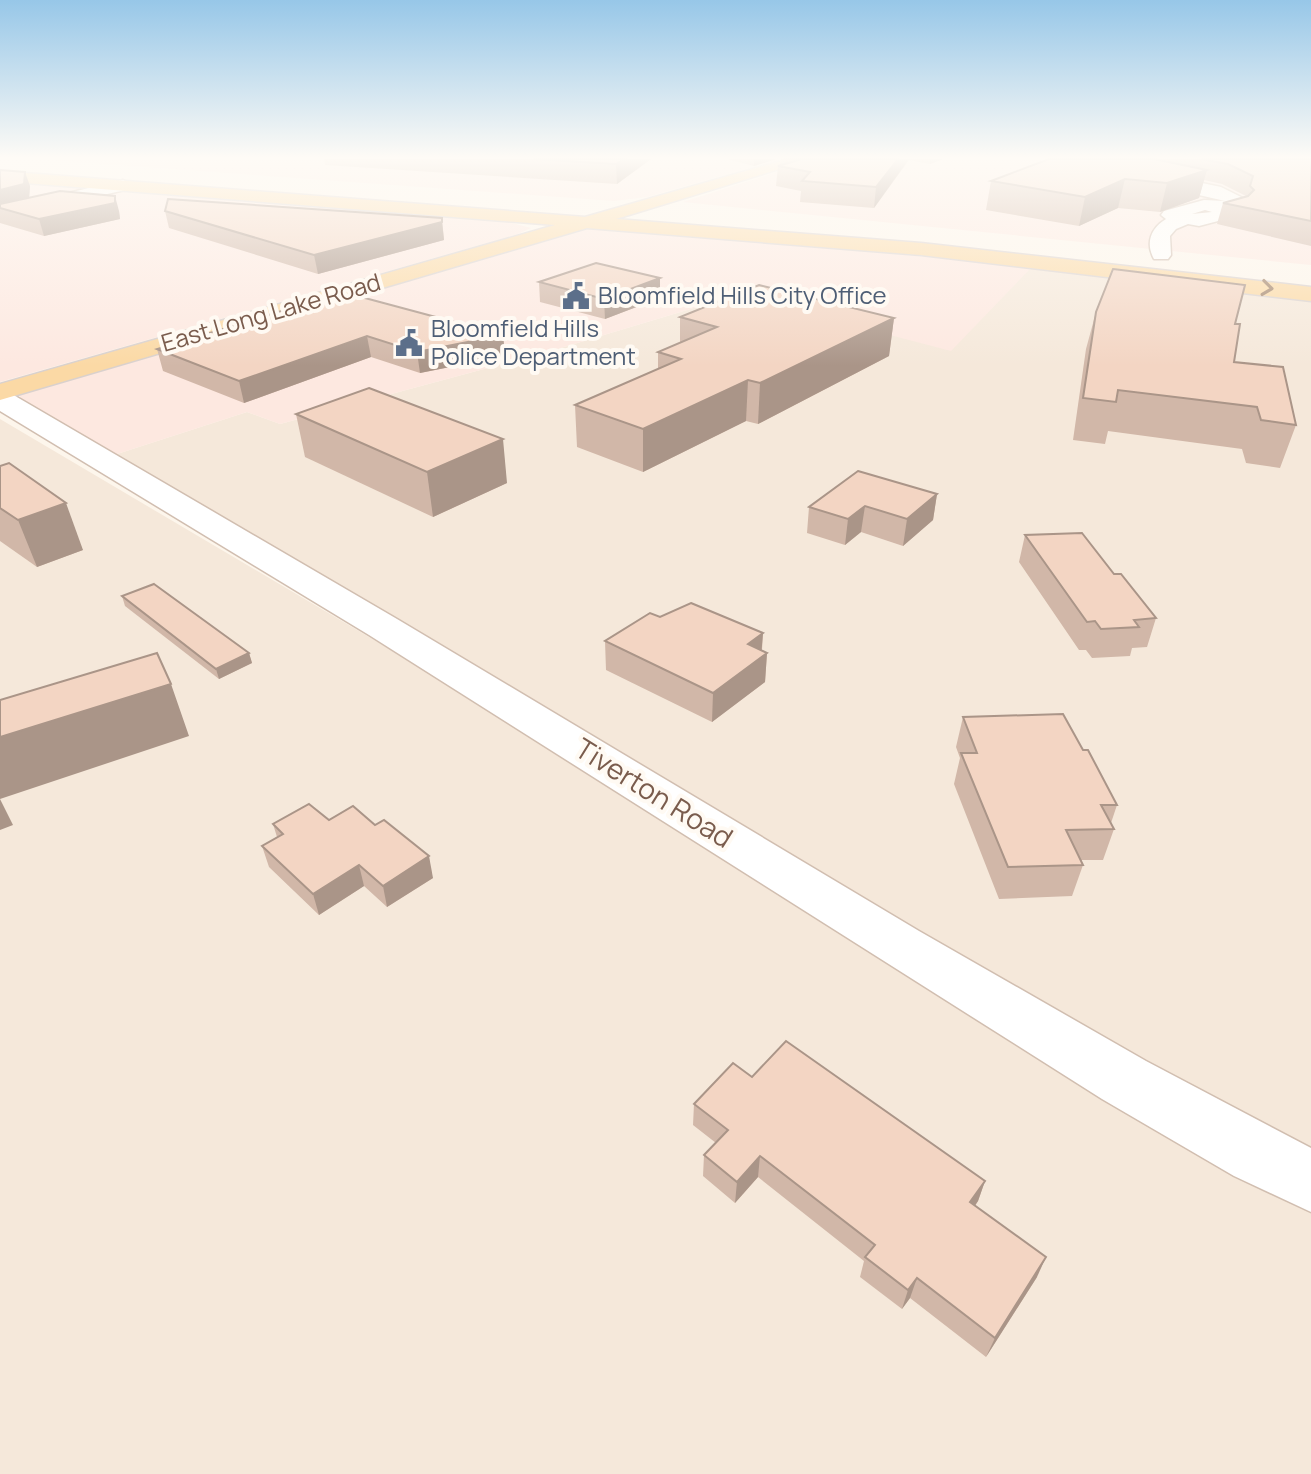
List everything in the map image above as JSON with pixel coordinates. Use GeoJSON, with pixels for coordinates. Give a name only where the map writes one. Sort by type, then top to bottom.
{"type":"FeatureCollection","features":[{"type":"Feature","properties":{"kind":"main road","name":"East Long Lake Road"},"geometry":{"type":"LineString","coordinates":[[0,392],[538,228]]}},
{"type":"Feature","properties":{"kind":"main road"},"geometry":{"type":"LineString","coordinates":[[731,228],[1311,294]]}},
{"type":"Feature","properties":{"kind":"main road"},"geometry":{"type":"LineString","coordinates":[[867,228],[1055,245]]}},
{"type":"Feature","properties":{"kind":"main road"},"geometry":{"type":"LineString","coordinates":[[1134,273],[1159,271],[1173,265],[1161,255]]}},
{"type":"Feature","properties":{"kind":"street"},"geometry":{"type":"LineString","coordinates":[[1161,255],[1158,246],[1163,228]]}},
{"type":"Feature","properties":{"kind":"street","name":"Tiverton Road"},"geometry":{"type":"LineString","coordinates":[[0,399],[383,627],[1018,1017],[1197,1122],[1311,1181]]}},
{"type":"Feature","properties":{"kind":"shaded area"},"geometry":{"type":"Polygon","coordinates":[[[0,228],[531,228],[518,234],[0,382],[0,228]]]}},
{"type":"Feature","properties":{"kind":"shaded area"},"geometry":{"type":"Polygon","coordinates":[[[593,228],[1032,267],[951,351],[737,295],[554,350],[280,424],[247,412],[114,455],[24,403],[19,395],[593,228]]]}},
{"type":"Feature","properties":{"kind":"shaded area"},"geometry":{"type":"Polygon","coordinates":[[[940,228],[1311,228],[1311,265],[940,228]]]}},
{"type":"Feature","properties":{"kind":"shaded area"},"geometry":{"type":"Polygon","coordinates":[[[1032,267],[1311,301],[1311,1474],[0,1474],[0,419],[418,666],[451,651],[114,455],[247,412],[280,424],[554,350],[737,295],[1032,267]]]}},
{"type":"Feature","properties":{"kind":"building"},"geometry":{"type":"Polygon","coordinates":[[[222,228],[420,228],[314,255],[222,228]]]}},
{"type":"Feature","properties":{"kind":"building"},"geometry":{"type":"Polygon","coordinates":[[[596,263],[660,278],[604,299],[539,282],[596,263]]]}},
{"type":"Feature","properties":{"kind":"building"},"geometry":{"type":"Polygon","coordinates":[[[1113,269],[1245,285],[1235,324],[1240,324],[1234,362],[1283,367],[1296,425],[1261,420],[1257,407],[1118,390],[1116,402],[1083,398],[1096,312],[1113,269]]]}},
{"type":"Feature","properties":{"kind":"building"},"geometry":{"type":"Polygon","coordinates":[[[759,285],[894,318],[760,383],[748,380],[643,429],[575,405],[681,359],[658,352],[717,327],[680,317],[759,285]]]}},
{"type":"Feature","properties":{"kind":"building"},"geometry":{"type":"Polygon","coordinates":[[[350,294],[503,335],[417,352],[367,336],[239,381],[157,349],[324,298],[316,304],[350,294]]]}},
{"type":"Feature","properties":{"kind":"building"},"geometry":{"type":"Polygon","coordinates":[[[369,388],[503,439],[427,472],[296,414],[369,388]]]}},
{"type":"Feature","properties":{"kind":"building"},"geometry":{"type":"Polygon","coordinates":[[[9,463],[66,503],[18,520],[0,508],[0,466],[9,463]]]}},
{"type":"Feature","properties":{"kind":"building"},"geometry":{"type":"Polygon","coordinates":[[[858,471],[937,494],[907,519],[865,506],[848,519],[809,507],[858,471]]]}},
{"type":"Feature","properties":{"kind":"building"},"geometry":{"type":"Polygon","coordinates":[[[1082,533],[1114,574],[1121,574],[1156,618],[1134,620],[1139,627],[1101,629],[1095,621],[1087,622],[1025,535],[1082,533]]]}},
{"type":"Feature","properties":{"kind":"building"},"geometry":{"type":"Polygon","coordinates":[[[154,584],[249,653],[216,669],[122,596],[154,584]]]}},
{"type":"Feature","properties":{"kind":"building"},"geometry":{"type":"Polygon","coordinates":[[[691,603],[763,633],[748,644],[767,653],[713,693],[605,641],[650,613],[660,617],[691,603]]]}},
{"type":"Feature","properties":{"kind":"building"},"geometry":{"type":"Polygon","coordinates":[[[157,653],[171,684],[0,737],[0,700],[157,653]]]}},
{"type":"Feature","properties":{"kind":"building"},"geometry":{"type":"Polygon","coordinates":[[[1063,714],[1083,750],[1088,750],[1117,805],[1101,805],[1114,829],[1066,830],[1083,865],[1008,867],[961,753],[977,753],[963,717],[1063,714]]]}},
{"type":"Feature","properties":{"kind":"building"},"geometry":{"type":"Polygon","coordinates":[[[309,804],[329,820],[353,806],[375,825],[384,820],[429,856],[383,886],[359,865],[313,894],[262,846],[283,834],[273,824],[309,804]]]}},
{"type":"Feature","properties":{"kind":"building"},"geometry":{"type":"Polygon","coordinates":[[[786,1041],[985,1181],[970,1202],[1046,1257],[995,1338],[917,1278],[908,1290],[865,1257],[875,1245],[760,1156],[737,1182],[704,1155],[728,1130],[694,1104],[733,1063],[752,1077],[786,1041]]]}},
{"type":"Feature","properties":{"kind":"place","name":"Bloomfield Hills City Office"},"geometry":{"type":"Point","coordinates":[576,296]}},
{"type":"Feature","properties":{"kind":"place","name":"Bloomfield Hills Police Department"},"geometry":{"type":"Point","coordinates":[409,343]}}]}
